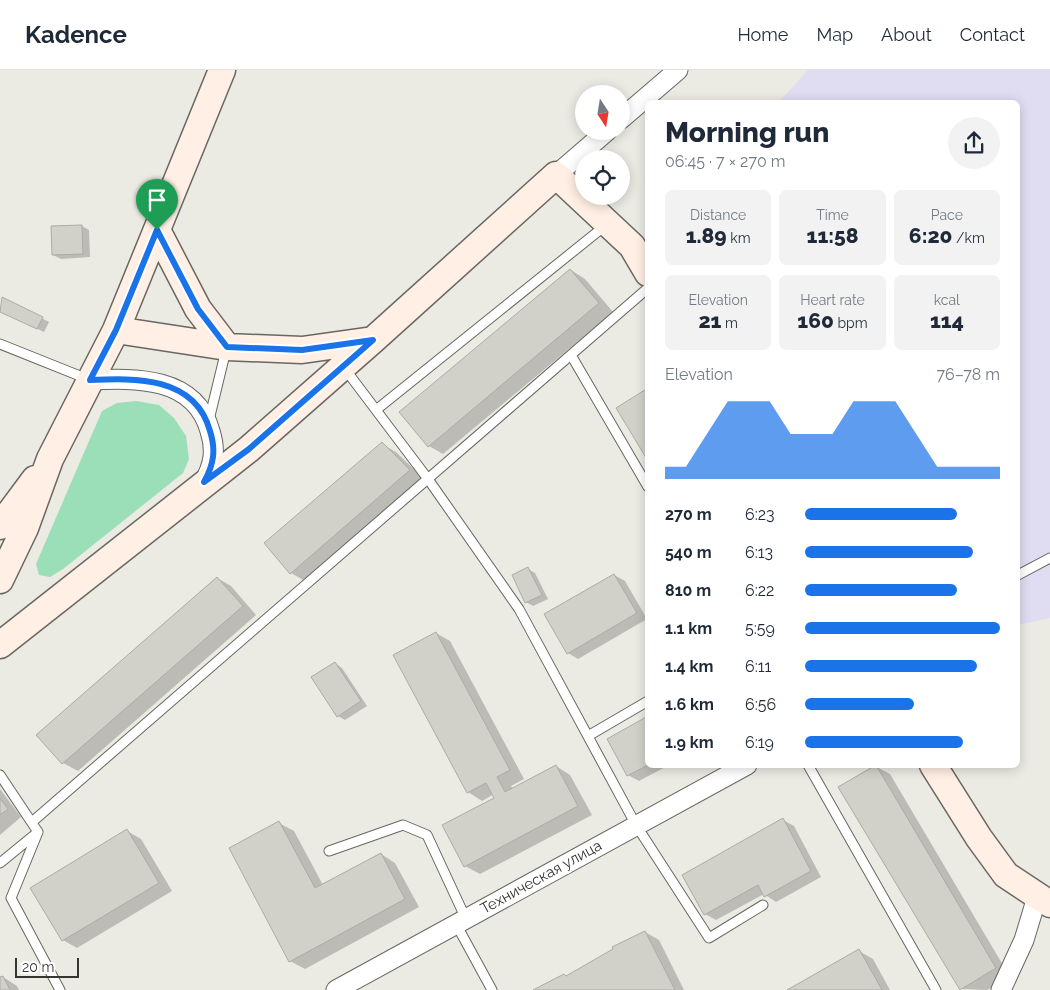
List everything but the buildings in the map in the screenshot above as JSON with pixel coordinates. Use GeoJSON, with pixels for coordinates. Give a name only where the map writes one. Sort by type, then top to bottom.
{"type":"FeatureCollection","features":[{"type":"Feature","properties":{"kind":"street"},"geometry":{"type":"LineString","coordinates":[[0,580],[25,528],[50,459],[116,330],[222,70]]}},
{"type":"Feature","properties":{"kind":"street"},"geometry":{"type":"LineString","coordinates":[[630,111],[678,70]]}},
{"type":"Feature","properties":{"kind":"street"},"geometry":{"type":"LineString","coordinates":[[0,645],[204,482],[249,449],[597,140]]}},
{"type":"Feature","properties":{"kind":"street"},"geometry":{"type":"LineString","coordinates":[[556,175],[632,246],[645,268]]}},
{"type":"Feature","properties":{"kind":"street"},"geometry":{"type":"LineString","coordinates":[[157,230],[198,309],[227,347]]}},
{"type":"Feature","properties":{"kind":"street"},"geometry":{"type":"LineString","coordinates":[[116,330],[227,347],[302,350],[373,340]]}},
{"type":"Feature","properties":{"kind":"street"},"geometry":{"type":"LineString","coordinates":[[90,380],[128,378],[166,385],[186,394],[197,405],[208,423],[214,456],[212,468],[204,482]]}},
{"type":"Feature","properties":{"kind":"street"},"geometry":{"type":"LineString","coordinates":[[0,526],[50,459]]}},
{"type":"Feature","properties":{"kind":"street","name":"Техническая улица"},"geometry":{"type":"LineString","coordinates":[[336,990],[741,768]]}},
{"type":"Feature","properties":{"kind":"street"},"geometry":{"type":"LineString","coordinates":[[935,768],[1006,876],[1044,901],[1001,990]]}},
{"type":"Feature","properties":{"kind":"lane"},"geometry":{"type":"LineString","coordinates":[[376,410],[608,224]]}},
{"type":"Feature","properties":{"kind":"lane"},"geometry":{"type":"LineString","coordinates":[[32,822],[645,291]]}},
{"type":"Feature","properties":{"kind":"lane"},"geometry":{"type":"LineString","coordinates":[[0,344],[90,380]]}},
{"type":"Feature","properties":{"kind":"lane"},"geometry":{"type":"LineString","coordinates":[[208,423],[227,347]]}},
{"type":"Feature","properties":{"kind":"lane"},"geometry":{"type":"LineString","coordinates":[[571,355],[645,482]]}},
{"type":"Feature","properties":{"kind":"lane"},"geometry":{"type":"LineString","coordinates":[[343,367],[428,479],[519,609],[636,825],[709,938],[763,905]]}},
{"type":"Feature","properties":{"kind":"lane"},"geometry":{"type":"LineString","coordinates":[[1020,574],[1050,558]]}},
{"type":"Feature","properties":{"kind":"lane"},"geometry":{"type":"LineString","coordinates":[[588,736],[645,703]]}},
{"type":"Feature","properties":{"kind":"lane"},"geometry":{"type":"LineString","coordinates":[[810,768],[936,990]]}},
{"type":"Feature","properties":{"kind":"lane"},"geometry":{"type":"LineString","coordinates":[[0,775],[38,832]]}},
{"type":"Feature","properties":{"kind":"lane"},"geometry":{"type":"LineString","coordinates":[[329,851],[403,825],[427,835],[461,921],[492,990]]}},
{"type":"Feature","properties":{"kind":"lane"},"geometry":{"type":"LineString","coordinates":[[0,863],[38,832]]}},
{"type":"Feature","properties":{"kind":"lane"},"geometry":{"type":"LineString","coordinates":[[38,832],[10,898],[60,990]]}},
{"type":"Feature","properties":{"kind":"shaded area"},"geometry":{"type":"Polygon","coordinates":[[[808,70],[1050,70],[1050,618],[1020,625],[1020,100],[781,100],[808,70]]]}},
{"type":"Feature","properties":{"kind":"green space"},"geometry":{"type":"Polygon","coordinates":[[[136,401],[159,405],[174,418],[186,436],[189,459],[183,473],[63,569],[50,577],[39,575],[36,564],[102,411],[117,403],[136,401]]]}},
{"type":"Feature","properties":{"kind":"route"},"geometry":{"type":"LineString","coordinates":[[157,230],[198,309],[227,347],[302,350],[373,340],[249,449],[204,482],[212,468],[214,456],[213,440],[208,423],[197,405],[186,394],[166,385],[147,380],[128,378],[90,380],[116,330],[157,230]]}}]}
